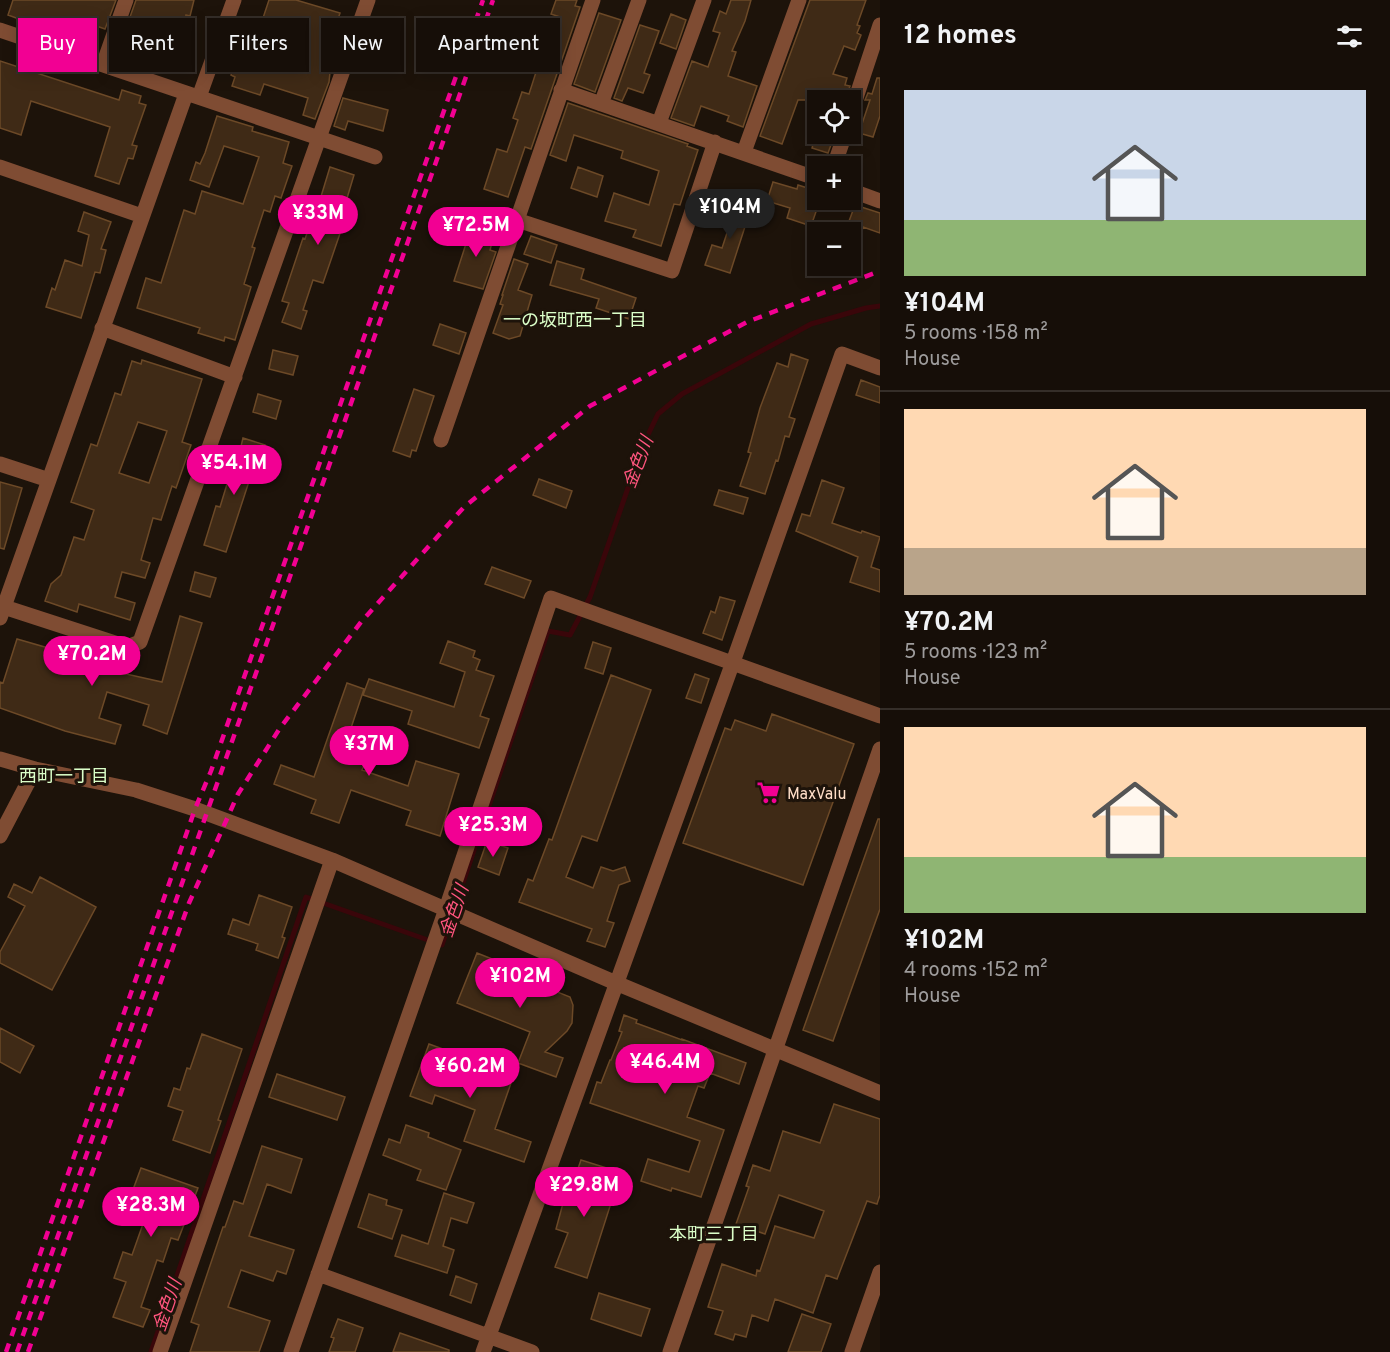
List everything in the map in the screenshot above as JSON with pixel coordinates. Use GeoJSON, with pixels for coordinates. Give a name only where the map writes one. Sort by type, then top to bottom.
{"type":"FeatureCollection","features":[{"type":"Feature","properties":{"kind":"street"},"geometry":{"type":"LineString","coordinates":[[103,65],[126,0]]}},
{"type":"Feature","properties":{"kind":"street"},"geometry":{"type":"LineString","coordinates":[[234,0],[142,216],[2,612],[127,647],[140,642],[368,0]]}},
{"type":"Feature","properties":{"kind":"street"},"geometry":{"type":"LineString","coordinates":[[441,440],[593,0]]}},
{"type":"Feature","properties":{"kind":"street"},"geometry":{"type":"LineString","coordinates":[[601,104],[639,0]]}},
{"type":"Feature","properties":{"kind":"street"},"geometry":{"type":"LineString","coordinates":[[659,123],[704,0]]}},
{"type":"Feature","properties":{"kind":"street"},"geometry":{"type":"LineString","coordinates":[[744,152],[799,0]]}},
{"type":"Feature","properties":{"kind":"street"},"geometry":{"type":"LineString","coordinates":[[859,90],[880,25]]}},
{"type":"Feature","properties":{"kind":"street"},"geometry":{"type":"LineString","coordinates":[[0,30],[375,157]]}},
{"type":"Feature","properties":{"kind":"street"},"geometry":{"type":"LineString","coordinates":[[561,90],[807,175]]}},
{"type":"Feature","properties":{"kind":"street"},"geometry":{"type":"LineString","coordinates":[[517,220],[672,271],[715,142]]}},
{"type":"Feature","properties":{"kind":"street"},"geometry":{"type":"LineString","coordinates":[[0,167],[142,216]]}},
{"type":"Feature","properties":{"kind":"street"},"geometry":{"type":"LineString","coordinates":[[861,194],[880,201]]}},
{"type":"Feature","properties":{"kind":"street"},"geometry":{"type":"LineString","coordinates":[[102,328],[235,377]]}},
{"type":"Feature","properties":{"kind":"street"},"geometry":{"type":"LineString","coordinates":[[483,1352],[842,354],[880,368]]}},
{"type":"Feature","properties":{"kind":"street"},"geometry":{"type":"LineString","coordinates":[[0,464],[49,480]]}},
{"type":"Feature","properties":{"kind":"street"},"geometry":{"type":"LineString","coordinates":[[291,1352],[446,909],[551,598],[880,716]]}},
{"type":"Feature","properties":{"kind":"street"},"geometry":{"type":"LineString","coordinates":[[670,1352],[880,749]]}},
{"type":"Feature","properties":{"kind":"street"},"geometry":{"type":"LineString","coordinates":[[0,759],[35,769],[136,790],[195,809],[332,860],[616,983],[880,1093]]}},
{"type":"Feature","properties":{"kind":"street"},"geometry":{"type":"LineString","coordinates":[[0,836],[35,769]]}},
{"type":"Feature","properties":{"kind":"street"},"geometry":{"type":"LineString","coordinates":[[160,1352],[332,860]]}},
{"type":"Feature","properties":{"kind":"street"},"geometry":{"type":"LineString","coordinates":[[852,1352],[880,1272]]}},
{"type":"Feature","properties":{"kind":"street"},"geometry":{"type":"LineString","coordinates":[[318,1274],[532,1352]]}},
{"type":"Feature","properties":{"kind":"building"},"geometry":{"type":"Polygon","coordinates":[[[13,0],[116,0],[105,29],[97,26],[97,18],[18,19],[8,15],[13,0]]]}},
{"type":"Feature","properties":{"kind":"building"},"geometry":{"type":"Polygon","coordinates":[[[136,0],[194,0],[190,16],[186,15],[185,18],[130,18],[136,0]]]}},
{"type":"Feature","properties":{"kind":"building"},"geometry":{"type":"Polygon","coordinates":[[[269,0],[296,0],[340,13],[338,18],[321,18],[321,72],[330,72],[329,82],[315,119],[303,115],[308,98],[264,84],[260,95],[232,86],[235,77],[231,75],[232,72],[309,72],[309,18],[263,18],[269,0]]]}},
{"type":"Feature","properties":{"kind":"building"},"geometry":{"type":"Polygon","coordinates":[[[556,0],[577,0],[575,6],[580,7],[560,65],[560,17],[551,14],[556,0]]]}},
{"type":"Feature","properties":{"kind":"building"},"geometry":{"type":"Polygon","coordinates":[[[731,0],[751,0],[732,51],[736,52],[728,76],[757,86],[743,127],[727,121],[729,116],[701,106],[694,126],[671,118],[692,61],[708,67],[720,33],[713,31],[720,11],[726,14],[731,0]]]}},
{"type":"Feature","properties":{"kind":"building"},"geometry":{"type":"Polygon","coordinates":[[[810,0],[866,0],[857,25],[860,26],[857,33],[861,35],[855,50],[844,46],[833,74],[847,78],[845,85],[850,86],[849,90],[807,90],[807,100],[798,100],[782,144],[760,136],[810,0]]]}},
{"type":"Feature","properties":{"kind":"building"},"geometry":{"type":"Polygon","coordinates":[[[599,13],[621,20],[595,92],[574,84],[599,13]]]}},
{"type":"Feature","properties":{"kind":"building"},"geometry":{"type":"Polygon","coordinates":[[[671,14],[686,20],[676,49],[660,43],[671,14]]]}},
{"type":"Feature","properties":{"kind":"building"},"geometry":{"type":"Polygon","coordinates":[[[640,25],[659,31],[644,73],[650,75],[643,93],[628,88],[622,101],[614,98],[640,25]]]}},
{"type":"Feature","properties":{"kind":"building"},"geometry":{"type":"Polygon","coordinates":[[[0,61],[18,67],[18,72],[34,72],[119,100],[122,90],[141,96],[139,103],[146,105],[132,145],[137,146],[133,159],[128,158],[119,184],[95,176],[110,127],[31,101],[21,135],[0,128],[0,61]]]}},
{"type":"Feature","properties":{"kind":"building"},"geometry":{"type":"Polygon","coordinates":[[[536,72],[558,72],[531,149],[525,147],[508,197],[484,189],[497,149],[507,152],[518,120],[513,118],[522,92],[529,94],[536,72]]]}},
{"type":"Feature","properties":{"kind":"building"},"geometry":{"type":"Polygon","coordinates":[[[877,78],[880,78],[880,116],[873,137],[861,134],[870,100],[865,100],[868,93],[872,94],[877,78]]]}},
{"type":"Feature","properties":{"kind":"building"},"geometry":{"type":"Polygon","coordinates":[[[343,98],[388,110],[383,131],[348,121],[345,130],[334,126],[343,98]]]}},
{"type":"Feature","properties":{"kind":"building"},"geometry":{"type":"Polygon","coordinates":[[[568,103],[688,144],[687,146],[698,150],[680,205],[674,204],[661,246],[633,237],[636,230],[605,221],[614,193],[649,205],[659,171],[621,158],[623,151],[574,135],[566,161],[550,155],[568,103]]]}},
{"type":"Feature","properties":{"kind":"building"},"geometry":{"type":"Polygon","coordinates":[[[217,116],[253,127],[252,131],[289,142],[283,163],[292,166],[281,198],[275,196],[270,212],[264,210],[252,247],[255,248],[244,284],[251,287],[235,340],[225,337],[224,341],[198,333],[200,328],[137,308],[146,278],[161,283],[184,210],[195,214],[202,191],[243,204],[259,157],[224,146],[209,187],[190,180],[196,162],[200,164],[205,153],[217,116]]]}},
{"type":"Feature","properties":{"kind":"building"},"geometry":{"type":"Polygon","coordinates":[[[813,144],[831,144],[828,153],[812,148],[813,144]]]}},
{"type":"Feature","properties":{"kind":"building"},"geometry":{"type":"Polygon","coordinates":[[[330,167],[354,175],[342,215],[346,216],[323,283],[313,280],[303,310],[307,311],[301,329],[282,322],[289,303],[282,301],[303,238],[305,239],[314,213],[316,213],[330,167]]]}},
{"type":"Feature","properties":{"kind":"building"},"geometry":{"type":"Polygon","coordinates":[[[578,167],[603,176],[597,197],[571,188],[578,167]]]}},
{"type":"Feature","properties":{"kind":"building"},"geometry":{"type":"Polygon","coordinates":[[[773,182],[797,189],[798,185],[807,188],[807,210],[817,210],[812,222],[807,222],[807,225],[787,218],[790,208],[767,201],[773,182]]]}},
{"type":"Feature","properties":{"kind":"building"},"geometry":{"type":"Polygon","coordinates":[[[738,200],[752,205],[730,273],[705,265],[712,245],[722,248],[738,200]]]}},
{"type":"Feature","properties":{"kind":"building"},"geometry":{"type":"Polygon","coordinates":[[[861,207],[880,213],[880,233],[863,227],[861,234],[861,222],[849,222],[853,210],[861,210],[861,207]]]}},
{"type":"Feature","properties":{"kind":"building"},"geometry":{"type":"Polygon","coordinates":[[[84,212],[111,222],[101,249],[106,250],[100,273],[95,272],[81,318],[46,307],[52,288],[55,290],[65,260],[82,266],[89,235],[78,231],[84,212]]]}},
{"type":"Feature","properties":{"kind":"building"},"geometry":{"type":"Polygon","coordinates":[[[472,225],[495,231],[490,250],[496,252],[483,289],[454,281],[472,225]]]}},
{"type":"Feature","properties":{"kind":"building"},"geometry":{"type":"Polygon","coordinates":[[[531,236],[557,245],[551,263],[524,254],[531,236]]]}},
{"type":"Feature","properties":{"kind":"building"},"geometry":{"type":"Polygon","coordinates":[[[514,259],[528,264],[518,290],[532,295],[520,336],[509,339],[493,333],[503,305],[500,304],[502,295],[514,259]]]}},
{"type":"Feature","properties":{"kind":"building"},"geometry":{"type":"Polygon","coordinates":[[[557,261],[584,269],[581,279],[636,298],[629,319],[596,308],[599,299],[550,285],[557,261]]]}},
{"type":"Feature","properties":{"kind":"building"},"geometry":{"type":"Polygon","coordinates":[[[440,324],[466,333],[459,354],[433,345],[440,324]]]}},
{"type":"Feature","properties":{"kind":"building"},"geometry":{"type":"Polygon","coordinates":[[[273,350],[298,356],[293,375],[269,369],[273,350]]]}},
{"type":"Feature","properties":{"kind":"building"},"geometry":{"type":"Polygon","coordinates":[[[791,354],[808,360],[789,417],[795,419],[789,437],[785,436],[765,494],[740,486],[751,453],[748,452],[760,408],[777,363],[788,367],[791,354]]]}},
{"type":"Feature","properties":{"kind":"building"},"geometry":{"type":"Polygon","coordinates":[[[142,360],[202,379],[182,442],[191,445],[176,488],[172,486],[161,520],[153,518],[141,560],[150,563],[145,578],[122,572],[115,597],[135,603],[130,620],[79,604],[77,612],[45,601],[51,584],[61,575],[74,537],[84,540],[94,510],[71,502],[91,444],[97,446],[115,393],[121,395],[132,361],[141,364],[142,360]],[[138,422],[119,473],[149,483],[167,431],[138,422]]]}},
{"type":"Feature","properties":{"kind":"building"},"geometry":{"type":"Polygon","coordinates":[[[861,380],[880,387],[880,403],[856,395],[861,380]]]}},
{"type":"Feature","properties":{"kind":"building"},"geometry":{"type":"Polygon","coordinates":[[[414,389],[434,396],[416,451],[412,450],[410,457],[393,451],[414,389]]]}},
{"type":"Feature","properties":{"kind":"building"},"geometry":{"type":"Polygon","coordinates":[[[258,394],[281,401],[276,419],[253,412],[258,394]]]}},
{"type":"Feature","properties":{"kind":"building"},"geometry":{"type":"Polygon","coordinates":[[[243,438],[265,445],[260,464],[255,463],[226,552],[204,545],[216,506],[220,507],[235,458],[238,459],[243,438]]]}},
{"type":"Feature","properties":{"kind":"building"},"geometry":{"type":"Polygon","coordinates":[[[539,479],[572,491],[566,508],[533,495],[539,479]]]}},
{"type":"Feature","properties":{"kind":"building"},"geometry":{"type":"Polygon","coordinates":[[[822,480],[844,488],[832,523],[880,537],[871,567],[880,570],[880,592],[850,582],[858,557],[796,531],[802,514],[810,516],[822,480]]]}},
{"type":"Feature","properties":{"kind":"building"},"geometry":{"type":"Polygon","coordinates":[[[0,482],[22,488],[4,549],[0,548],[0,482]]]}},
{"type":"Feature","properties":{"kind":"building"},"geometry":{"type":"Polygon","coordinates":[[[719,490],[748,498],[743,514],[714,505],[719,490]]]}},
{"type":"Feature","properties":{"kind":"building"},"geometry":{"type":"Polygon","coordinates":[[[492,567],[531,581],[524,598],[485,584],[492,567]]]}},
{"type":"Feature","properties":{"kind":"building"},"geometry":{"type":"Polygon","coordinates":[[[195,572],[216,578],[210,597],[190,591],[195,572]]]}},
{"type":"Feature","properties":{"kind":"building"},"geometry":{"type":"Polygon","coordinates":[[[720,597],[735,601],[722,640],[703,633],[711,611],[715,613],[720,597]]]}},
{"type":"Feature","properties":{"kind":"building"},"geometry":{"type":"Polygon","coordinates":[[[180,616],[202,623],[167,734],[143,725],[149,705],[107,692],[99,718],[121,725],[115,744],[65,731],[0,708],[0,682],[3,683],[17,639],[83,658],[85,652],[117,662],[115,668],[127,671],[126,674],[162,682],[180,616]]]}},
{"type":"Feature","properties":{"kind":"building"},"geometry":{"type":"Polygon","coordinates":[[[448,641],[475,651],[473,657],[480,660],[476,670],[494,676],[480,716],[489,719],[479,748],[408,724],[412,711],[363,695],[369,679],[454,707],[465,672],[440,663],[448,641]]]}},
{"type":"Feature","properties":{"kind":"building"},"geometry":{"type":"Polygon","coordinates":[[[593,642],[611,648],[603,674],[585,668],[593,642]]]}},
{"type":"Feature","properties":{"kind":"building"},"geometry":{"type":"Polygon","coordinates":[[[695,674],[709,679],[701,703],[686,698],[695,674]]]}},
{"type":"Feature","properties":{"kind":"building"},"geometry":{"type":"Polygon","coordinates":[[[611,675],[651,690],[597,841],[582,836],[566,877],[593,888],[601,867],[613,871],[625,867],[630,881],[619,885],[607,921],[614,923],[605,947],[587,941],[592,929],[519,902],[528,879],[533,881],[549,839],[552,840],[611,675]]]}},
{"type":"Feature","properties":{"kind":"building"},"geometry":{"type":"Polygon","coordinates":[[[347,683],[364,689],[349,734],[373,743],[362,770],[408,786],[416,761],[459,774],[440,836],[406,825],[411,811],[351,790],[339,823],[311,813],[316,800],[274,784],[281,765],[314,777],[347,683]]]}},
{"type":"Feature","properties":{"kind":"building","name":"MaxValu"},"geometry":{"type":"Polygon","coordinates":[[[772,714],[854,744],[803,885],[683,843],[725,728],[731,730],[735,720],[766,731],[772,714]]]}},
{"type":"Feature","properties":{"kind":"building"},"geometry":{"type":"Polygon","coordinates":[[[878,819],[880,819],[880,909],[833,1041],[803,1030],[878,819]]]}},
{"type":"Feature","properties":{"kind":"building"},"geometry":{"type":"Polygon","coordinates":[[[487,841],[508,848],[499,875],[478,867],[487,841]]]}},
{"type":"Feature","properties":{"kind":"building"},"geometry":{"type":"Polygon","coordinates":[[[40,877],[96,907],[52,990],[0,963],[0,952],[25,906],[8,897],[14,884],[32,893],[40,877]]]}},
{"type":"Feature","properties":{"kind":"building"},"geometry":{"type":"Polygon","coordinates":[[[259,895],[292,907],[278,958],[256,950],[258,944],[228,934],[233,919],[249,925],[259,895]]]}},
{"type":"Feature","properties":{"kind":"building"},"geometry":{"type":"Polygon","coordinates":[[[477,953],[507,965],[505,971],[570,997],[573,1005],[572,1023],[545,1052],[563,1058],[556,1077],[518,1063],[530,1032],[457,1003],[477,953]]]}},
{"type":"Feature","properties":{"kind":"building"},"geometry":{"type":"Polygon","coordinates":[[[624,1015],[637,1020],[636,1023],[746,1063],[739,1084],[710,1073],[704,1088],[698,1086],[687,1117],[724,1130],[701,1197],[672,1188],[671,1191],[641,1181],[648,1159],[689,1172],[700,1141],[590,1103],[597,1082],[601,1083],[622,1032],[619,1031],[624,1015]]]}},
{"type":"Feature","properties":{"kind":"building"},"geometry":{"type":"Polygon","coordinates":[[[0,1028],[34,1046],[20,1073],[0,1062],[0,1028]]]}},
{"type":"Feature","properties":{"kind":"building"},"geometry":{"type":"Polygon","coordinates":[[[202,1034],[242,1049],[218,1120],[221,1121],[210,1153],[173,1140],[183,1111],[168,1106],[174,1088],[180,1090],[187,1068],[190,1069],[202,1034]]]}},
{"type":"Feature","properties":{"kind":"building"},"geometry":{"type":"Polygon","coordinates":[[[429,1044],[451,1052],[449,1056],[475,1065],[473,1070],[511,1083],[495,1129],[531,1142],[524,1162],[464,1141],[475,1110],[435,1095],[432,1104],[410,1096],[429,1044]]]}},
{"type":"Feature","properties":{"kind":"building"},"geometry":{"type":"Polygon","coordinates":[[[277,1074],[345,1097],[337,1120],[269,1097],[277,1074]]]}},
{"type":"Feature","properties":{"kind":"building"},"geometry":{"type":"Polygon","coordinates":[[[834,1104],[880,1119],[880,1195],[877,1204],[867,1201],[837,1279],[826,1275],[813,1313],[775,1299],[768,1321],[752,1315],[746,1337],[735,1334],[733,1340],[715,1334],[723,1311],[708,1307],[722,1264],[756,1276],[757,1270],[760,1271],[775,1226],[814,1238],[824,1211],[779,1195],[765,1234],[736,1224],[749,1187],[746,1186],[753,1165],[770,1171],[783,1131],[820,1143],[834,1104]]]}},
{"type":"Feature","properties":{"kind":"building"},"geometry":{"type":"Polygon","coordinates":[[[406,1125],[429,1133],[428,1137],[461,1150],[446,1190],[417,1180],[421,1170],[383,1155],[389,1139],[400,1143],[406,1125]]]}},
{"type":"Feature","properties":{"kind":"building"},"geometry":{"type":"Polygon","coordinates":[[[262,1146],[302,1159],[291,1193],[267,1184],[249,1236],[294,1250],[286,1274],[277,1271],[273,1281],[241,1270],[228,1307],[270,1321],[259,1352],[190,1352],[199,1325],[191,1322],[223,1227],[225,1227],[234,1201],[243,1204],[262,1146]]]}},
{"type":"Feature","properties":{"kind":"building"},"geometry":{"type":"Polygon","coordinates":[[[581,1160],[613,1170],[603,1196],[612,1200],[587,1278],[555,1267],[568,1233],[556,1229],[568,1185],[572,1186],[581,1160]]]}},
{"type":"Feature","properties":{"kind":"building"},"geometry":{"type":"Polygon","coordinates":[[[141,1168],[198,1188],[178,1240],[171,1238],[163,1262],[157,1260],[141,1307],[150,1310],[143,1327],[113,1317],[126,1282],[114,1278],[123,1252],[132,1255],[144,1221],[129,1216],[138,1189],[134,1187],[141,1168]]]}},
{"type":"Feature","properties":{"kind":"building"},"geometry":{"type":"Polygon","coordinates":[[[444,1193],[474,1203],[467,1223],[451,1218],[443,1246],[454,1250],[447,1273],[395,1256],[402,1235],[428,1244],[444,1193]]]}},
{"type":"Feature","properties":{"kind":"building"},"geometry":{"type":"Polygon","coordinates":[[[369,1194],[387,1200],[386,1205],[402,1210],[392,1239],[358,1227],[369,1194]]]}},
{"type":"Feature","properties":{"kind":"building"},"geometry":{"type":"Polygon","coordinates":[[[456,1276],[477,1284],[471,1303],[450,1295],[456,1276]]]}},
{"type":"Feature","properties":{"kind":"building"},"geometry":{"type":"Polygon","coordinates":[[[599,1293],[650,1309],[641,1336],[591,1319],[599,1293]]]}},
{"type":"Feature","properties":{"kind":"building"},"geometry":{"type":"Polygon","coordinates":[[[802,1314],[831,1324],[821,1352],[788,1352],[802,1314]]]}},
{"type":"Feature","properties":{"kind":"building"},"geometry":{"type":"Polygon","coordinates":[[[338,1319],[363,1328],[355,1352],[329,1352],[334,1338],[331,1337],[338,1319]]]}},
{"type":"Feature","properties":{"kind":"building"},"geometry":{"type":"Polygon","coordinates":[[[400,1333],[449,1350],[449,1352],[393,1352],[400,1333]]]}},
{"type":"Feature","properties":{"kind":"waterway","name":"金色川"},"geometry":{"type":"LineString","coordinates":[[151,1352],[306,897],[442,945],[548,631],[570,635],[590,597],[643,445],[658,414],[682,394],[811,324],[880,306]]}},
{"type":"Feature","properties":{"kind":"railway"},"geometry":{"type":"LineString","coordinates":[[6,1352],[195,809],[211,771],[483,0]]}},
{"type":"Feature","properties":{"kind":"railway"},"geometry":{"type":"LineString","coordinates":[[17,1352],[493,0]]}},
{"type":"Feature","properties":{"kind":"railway"},"geometry":{"type":"LineString","coordinates":[[28,1352],[189,903],[238,794],[280,728],[361,622],[464,507],[590,406],[747,322],[880,271]]}},
{"type":"Feature","properties":{"kind":"place","name":"MaxValu"},"geometry":{"type":"Point","coordinates":[769,793]}},
{"type":"Feature","properties":{"kind":"district","name":"一の坂町西一丁目"},"geometry":{"type":"Point","coordinates":[575,320]}},
{"type":"Feature","properties":{"kind":"district","name":"西町一丁目"},"geometry":{"type":"Point","coordinates":[64,776]}},
{"type":"Feature","properties":{"kind":"district","name":"本町三丁目"},"geometry":{"type":"Point","coordinates":[714,1234]}}]}
